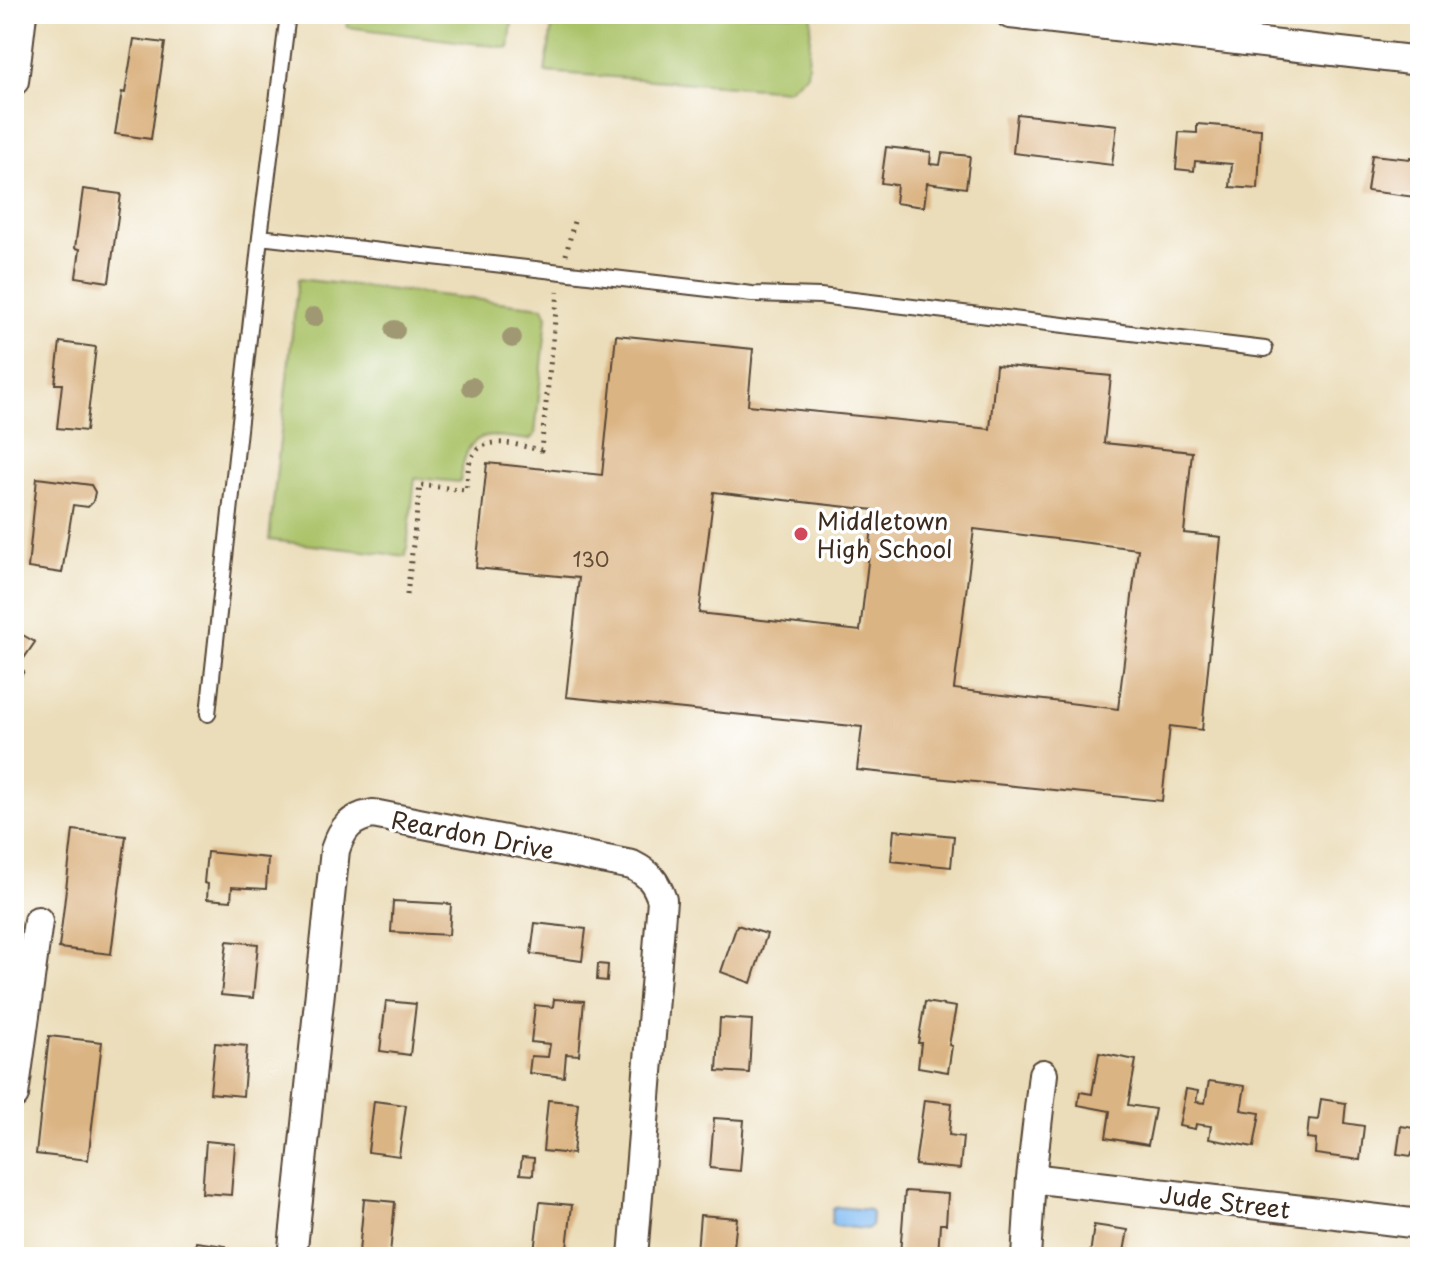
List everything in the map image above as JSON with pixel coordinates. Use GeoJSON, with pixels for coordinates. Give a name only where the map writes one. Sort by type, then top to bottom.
{"type":"FeatureCollection","features":[{"type":"Feature","properties":{"kind":"street"},"geometry":{"type":"LineString","coordinates":[[14,81],[22,14]]}},
{"type":"Feature","properties":{"kind":"street"},"geometry":{"type":"LineString","coordinates":[[1010,14],[1420,61]]}},
{"type":"Feature","properties":{"kind":"street","name":"Reardon Drive"},"geometry":{"type":"LineString","coordinates":[[292,1257],[335,850],[341,831],[357,817],[373,814],[632,865],[647,872],[657,884],[662,900],[633,1257]]}},
{"type":"Feature","properties":{"kind":"street"},"geometry":{"type":"LineString","coordinates":[[14,1095],[38,921]]}},
{"type":"Feature","properties":{"kind":"street"},"geometry":{"type":"LineString","coordinates":[[1026,1257],[1043,1074]]}},
{"type":"Feature","properties":{"kind":"street","name":"Jude Street"},"geometry":{"type":"LineString","coordinates":[[1031,1178],[1420,1224]]}},
{"type":"Feature","properties":{"kind":"lane"},"geometry":{"type":"LineString","coordinates":[[208,714],[260,237],[288,14]]}},
{"type":"Feature","properties":{"kind":"lane"},"geometry":{"type":"LineString","coordinates":[[260,237],[752,294],[820,296],[1265,349]]}},
{"type":"Feature","properties":{"kind":"path"},"geometry":{"type":"LineString","coordinates":[[407,595],[420,485],[466,490],[471,458],[480,447],[491,442],[541,450],[554,306],[575,217]]}},
{"type":"Feature","properties":{"kind":"green space"},"geometry":{"type":"Polygon","coordinates":[[[349,14],[513,14],[509,48],[347,27],[349,14]]]}},
{"type":"Feature","properties":{"kind":"green space"},"geometry":{"type":"Polygon","coordinates":[[[554,14],[812,14],[807,74],[787,90],[545,72],[554,14]]]}},
{"type":"Feature","properties":{"kind":"green space"},"geometry":{"type":"Polygon","coordinates":[[[298,279],[543,307],[547,316],[535,435],[529,440],[499,436],[480,438],[467,452],[460,482],[415,478],[406,556],[269,540],[298,279]]]}},
{"type":"Feature","properties":{"kind":"water"},"geometry":{"type":"Polygon","coordinates":[[[833,1209],[870,1210],[871,1226],[867,1229],[835,1226],[831,1223],[833,1209]]]}},
{"type":"Feature","properties":{"kind":"building"},"geometry":{"type":"Polygon","coordinates":[[[134,39],[165,43],[151,139],[115,134],[134,39]]]}},
{"type":"Feature","properties":{"kind":"building"},"geometry":{"type":"Polygon","coordinates":[[[1017,114],[1117,125],[1112,165],[1013,153],[1017,114]]]}},
{"type":"Feature","properties":{"kind":"building"},"geometry":{"type":"Polygon","coordinates":[[[1197,124],[1261,129],[1258,189],[1230,187],[1232,164],[1195,161],[1194,171],[1176,169],[1179,132],[1197,133],[1197,124]]]}},
{"type":"Feature","properties":{"kind":"building"},"geometry":{"type":"Polygon","coordinates":[[[886,147],[931,152],[930,164],[940,165],[942,153],[970,156],[966,188],[927,183],[924,207],[895,203],[897,185],[881,183],[886,147]]]}},
{"type":"Feature","properties":{"kind":"building"},"geometry":{"type":"Polygon","coordinates":[[[1372,155],[1420,158],[1420,218],[1414,218],[1416,197],[1367,191],[1372,155]]]}},
{"type":"Feature","properties":{"kind":"building"},"geometry":{"type":"Polygon","coordinates":[[[83,189],[121,194],[109,282],[76,277],[80,249],[75,248],[83,189]]]}},
{"type":"Feature","properties":{"kind":"building"},"geometry":{"type":"Polygon","coordinates":[[[616,335],[753,349],[748,405],[990,429],[996,365],[1111,376],[1104,443],[1192,452],[1184,533],[1221,537],[1202,730],[1170,726],[1162,801],[857,770],[862,727],[566,697],[579,578],[476,568],[487,463],[602,475],[616,335]],[[714,492],[699,613],[860,631],[874,510],[714,492]],[[974,529],[954,689],[1118,709],[1138,549],[974,529]]]}},
{"type":"Feature","properties":{"kind":"building"},"geometry":{"type":"Polygon","coordinates":[[[60,342],[96,347],[86,431],[57,428],[62,384],[55,384],[60,342]]]}},
{"type":"Feature","properties":{"kind":"building"},"geometry":{"type":"Polygon","coordinates":[[[37,478],[91,485],[95,492],[93,502],[88,507],[73,505],[62,573],[28,568],[37,478]]]}},
{"type":"Feature","properties":{"kind":"building"},"geometry":{"type":"Polygon","coordinates":[[[14,630],[35,642],[18,667],[24,671],[14,689],[14,630]]]}},
{"type":"Feature","properties":{"kind":"building"},"geometry":{"type":"Polygon","coordinates":[[[73,830],[126,836],[111,954],[59,948],[73,830]]]}},
{"type":"Feature","properties":{"kind":"building"},"geometry":{"type":"Polygon","coordinates":[[[894,830],[954,836],[951,867],[891,861],[894,830]]]}},
{"type":"Feature","properties":{"kind":"building"},"geometry":{"type":"Polygon","coordinates":[[[207,852],[268,858],[266,889],[232,887],[231,901],[207,899],[208,884],[204,883],[207,852]]]}},
{"type":"Feature","properties":{"kind":"building"},"geometry":{"type":"Polygon","coordinates":[[[393,901],[451,904],[449,935],[391,932],[393,901]]]}},
{"type":"Feature","properties":{"kind":"building"},"geometry":{"type":"Polygon","coordinates":[[[535,923],[586,929],[582,961],[531,954],[535,923]]]}},
{"type":"Feature","properties":{"kind":"building"},"geometry":{"type":"Polygon","coordinates":[[[737,925],[767,934],[751,983],[721,972],[737,925]]]}},
{"type":"Feature","properties":{"kind":"building"},"geometry":{"type":"Polygon","coordinates":[[[227,941],[258,944],[253,998],[221,995],[227,941]]]}},
{"type":"Feature","properties":{"kind":"building"},"geometry":{"type":"Polygon","coordinates":[[[598,964],[608,965],[607,981],[597,980],[598,964]]]}},
{"type":"Feature","properties":{"kind":"building"},"geometry":{"type":"Polygon","coordinates":[[[554,999],[584,1001],[579,1055],[566,1054],[564,1077],[529,1073],[531,1056],[548,1057],[550,1044],[531,1042],[535,1005],[553,1007],[554,999]]]}},
{"type":"Feature","properties":{"kind":"building"},"geometry":{"type":"Polygon","coordinates":[[[386,1001],[416,1004],[410,1055],[380,1051],[386,1001]]]}},
{"type":"Feature","properties":{"kind":"building"},"geometry":{"type":"Polygon","coordinates":[[[925,1002],[956,1007],[948,1072],[918,1067],[921,1043],[918,1043],[925,1002]]]}},
{"type":"Feature","properties":{"kind":"building"},"geometry":{"type":"Polygon","coordinates":[[[720,1018],[752,1020],[749,1073],[717,1071],[720,1018]]]}},
{"type":"Feature","properties":{"kind":"building"},"geometry":{"type":"Polygon","coordinates":[[[49,1036],[102,1042],[88,1160],[36,1154],[49,1036]]]}},
{"type":"Feature","properties":{"kind":"building"},"geometry":{"type":"Polygon","coordinates":[[[215,1043],[247,1046],[243,1096],[210,1093],[215,1043]]]}},
{"type":"Feature","properties":{"kind":"building"},"geometry":{"type":"Polygon","coordinates":[[[1099,1053],[1136,1060],[1128,1105],[1155,1109],[1148,1145],[1106,1138],[1110,1111],[1078,1105],[1080,1092],[1092,1094],[1099,1053]]]}},
{"type":"Feature","properties":{"kind":"building"},"geometry":{"type":"Polygon","coordinates":[[[1209,1081],[1245,1086],[1241,1110],[1260,1113],[1254,1147],[1209,1139],[1211,1126],[1196,1124],[1195,1129],[1179,1126],[1186,1089],[1198,1091],[1196,1102],[1205,1103],[1209,1081]]]}},
{"type":"Feature","properties":{"kind":"building"},"geometry":{"type":"Polygon","coordinates":[[[1321,1099],[1346,1103],[1344,1123],[1364,1126],[1360,1160],[1315,1154],[1316,1139],[1307,1138],[1309,1119],[1318,1120],[1321,1099]]]}},
{"type":"Feature","properties":{"kind":"building"},"geometry":{"type":"Polygon","coordinates":[[[548,1100],[578,1103],[573,1154],[543,1151],[548,1100]]]}},
{"type":"Feature","properties":{"kind":"building"},"geometry":{"type":"Polygon","coordinates":[[[924,1100],[952,1103],[949,1135],[963,1137],[960,1169],[915,1165],[924,1100]]]}},
{"type":"Feature","properties":{"kind":"building"},"geometry":{"type":"Polygon","coordinates":[[[374,1101],[406,1105],[399,1156],[368,1152],[374,1101]]]}},
{"type":"Feature","properties":{"kind":"building"},"geometry":{"type":"Polygon","coordinates":[[[714,1118],[744,1120],[740,1171],[710,1168],[714,1118]]]}},
{"type":"Feature","properties":{"kind":"building"},"geometry":{"type":"Polygon","coordinates":[[[1401,1126],[1420,1129],[1420,1153],[1412,1152],[1411,1156],[1397,1154],[1401,1126]]]}},
{"type":"Feature","properties":{"kind":"building"},"geometry":{"type":"Polygon","coordinates":[[[206,1141],[235,1144],[231,1195],[202,1193],[206,1141]]]}},
{"type":"Feature","properties":{"kind":"building"},"geometry":{"type":"Polygon","coordinates":[[[522,1157],[534,1158],[533,1175],[520,1174],[522,1157]]]}},
{"type":"Feature","properties":{"kind":"building"},"geometry":{"type":"Polygon","coordinates":[[[905,1191],[948,1194],[946,1224],[940,1224],[938,1256],[900,1254],[905,1191]]]}},
{"type":"Feature","properties":{"kind":"building"},"geometry":{"type":"Polygon","coordinates":[[[364,1199],[395,1202],[390,1254],[359,1252],[364,1199]]]}},
{"type":"Feature","properties":{"kind":"building"},"geometry":{"type":"Polygon","coordinates":[[[540,1202],[572,1205],[566,1256],[534,1252],[540,1202]]]}},
{"type":"Feature","properties":{"kind":"building"},"geometry":{"type":"Polygon","coordinates":[[[700,1215],[737,1218],[733,1257],[701,1257],[701,1253],[697,1252],[700,1215]]]}},
{"type":"Feature","properties":{"kind":"building"},"geometry":{"type":"Polygon","coordinates":[[[1094,1225],[1128,1230],[1123,1257],[1083,1257],[1083,1254],[1090,1255],[1094,1225]]]}},
{"type":"Feature","properties":{"kind":"building"},"geometry":{"type":"Polygon","coordinates":[[[196,1242],[226,1246],[225,1257],[194,1257],[196,1242]]]}},
{"type":"Feature","properties":{"kind":"place","name":"Middletown High School"},"geometry":{"type":"Point","coordinates":[801,534]}}]}
